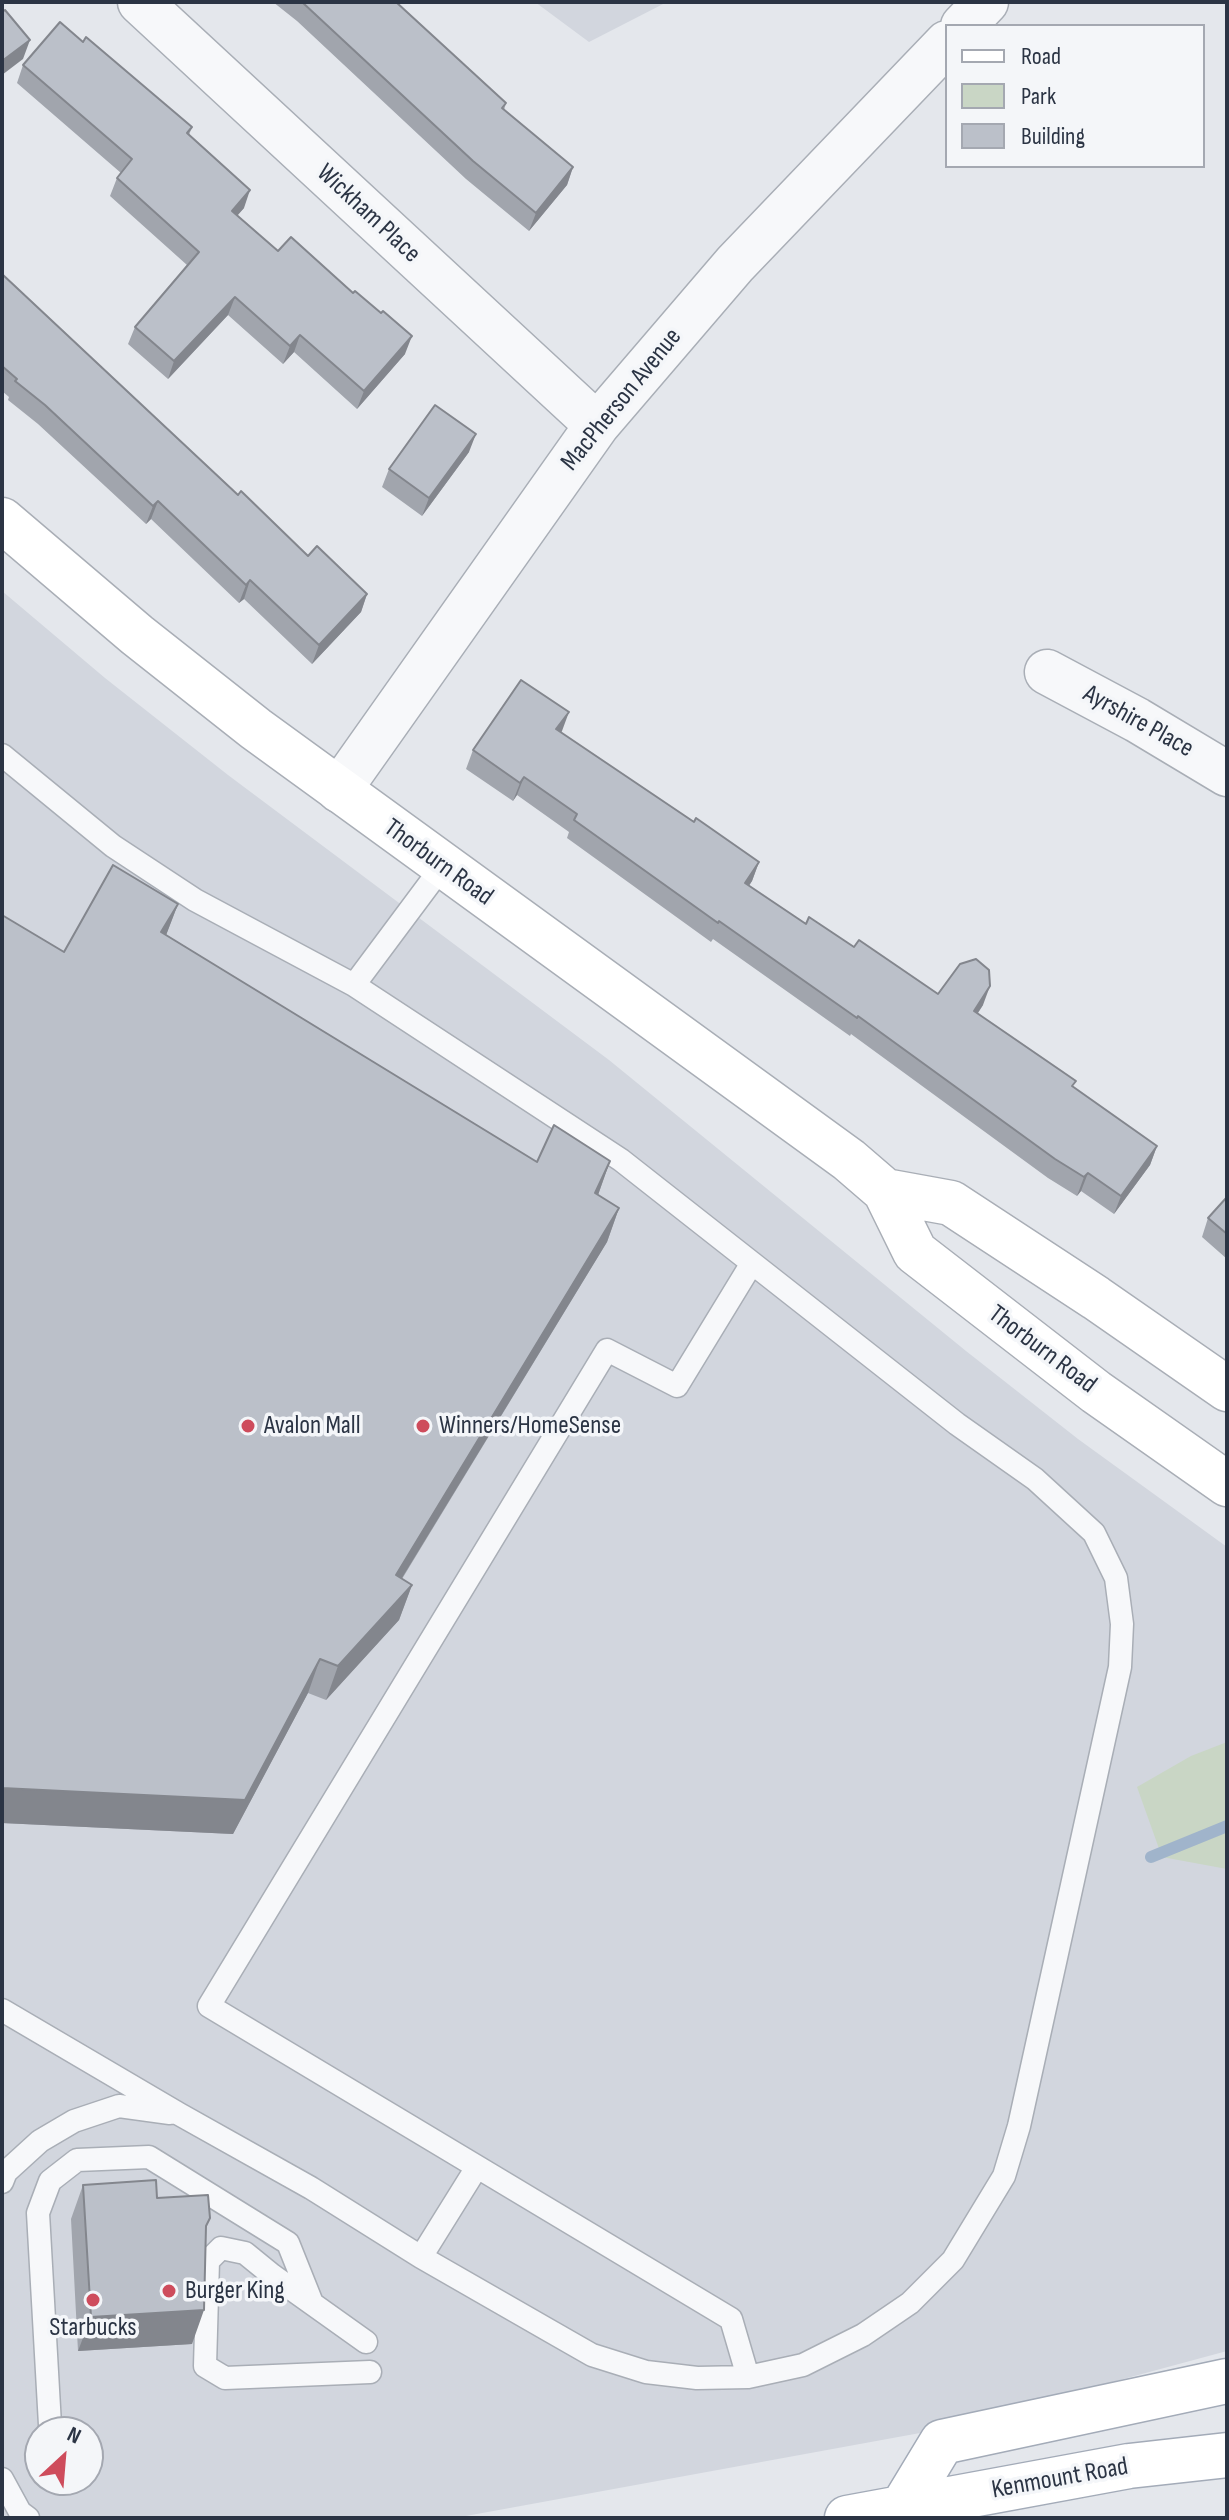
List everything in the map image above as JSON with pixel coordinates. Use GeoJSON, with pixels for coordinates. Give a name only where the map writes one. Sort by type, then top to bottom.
{"type":"FeatureCollection","features":[{"type":"Feature","properties":{"kind":"main road","name":"Thorburn Road"},"geometry":{"type":"LineString","coordinates":[[2,520],[137,635],[339,790],[849,1160],[885,1191],[915,1252],[1096,1392],[1227,1484]]}},
{"type":"Feature","properties":{"kind":"main road"},"geometry":{"type":"LineString","coordinates":[[885,1191],[951,1203],[1227,1389]]}},
{"type":"Feature","properties":{"kind":"main road"},"geometry":{"type":"LineString","coordinates":[[902,2508],[942,2442],[1227,2381]]}},
{"type":"Feature","properties":{"kind":"main road","name":"Kenmount Road"},"geometry":{"type":"LineString","coordinates":[[847,2518],[1129,2466],[1227,2455]]}},
{"type":"Feature","properties":{"kind":"street","name":"Wickham Place"},"geometry":{"type":"LineString","coordinates":[[140,2],[597,425]]}},
{"type":"Feature","properties":{"kind":"street"},"geometry":{"type":"LineString","coordinates":[[965,24],[986,2]]}},
{"type":"Feature","properties":{"kind":"street","name":"MacPherson Avenue"},"geometry":{"type":"LineString","coordinates":[[339,790],[597,425],[735,264],[945,45]]}},
{"type":"Feature","properties":{"kind":"street","name":"Ayrshire Place"},"geometry":{"type":"LineString","coordinates":[[1047,672],[1137,720],[1227,774]]}},
{"type":"Feature","properties":{"kind":"lane"},"geometry":{"type":"LineString","coordinates":[[2,2010],[592,2355],[646,2372],[697,2378],[748,2377],[803,2365],[863,2335],[910,2303],[953,2260],[1004,2176],[1019,2126],[1110,1723],[1120,1667],[1122,1624],[1116,1578],[1094,1533],[1035,1479],[957,1424],[621,1160],[354,985],[195,900],[113,846],[4,762]]}},
{"type":"Feature","properties":{"kind":"lane"},"geometry":{"type":"LineString","coordinates":[[354,985],[442,867]]}},
{"type":"Feature","properties":{"kind":"lane"},"geometry":{"type":"LineString","coordinates":[[748,2377],[731,2319],[209,2006],[607,1350],[677,1386],[752,1263]]}},
{"type":"Feature","properties":{"kind":"lane"},"geometry":{"type":"LineString","coordinates":[[2,2182],[6,2172],[40,2141],[74,2121],[119,2106],[179,2114]]}},
{"type":"Feature","properties":{"kind":"lane"},"geometry":{"type":"LineString","coordinates":[[49,2416],[38,2213],[50,2181],[77,2160],[149,2157],[288,2243],[312,2303]]}},
{"type":"Feature","properties":{"kind":"lane"},"geometry":{"type":"LineString","coordinates":[[421,2257],[477,2167]]}},
{"type":"Feature","properties":{"kind":"lane"},"geometry":{"type":"LineString","coordinates":[[366,2342],[245,2253],[221,2248],[208,2261],[205,2366],[225,2378],[370,2372]]}},
{"type":"Feature","properties":{"kind":"lane"},"geometry":{"type":"LineString","coordinates":[[2,2479],[20,2512],[28,2518]]}},
{"type":"Feature","properties":{"kind":"shaded area"},"geometry":{"type":"Polygon","coordinates":[[[535,2],[667,2],[589,42],[535,2]]]}},
{"type":"Feature","properties":{"kind":"shaded area"},"geometry":{"type":"Polygon","coordinates":[[[2,591],[105,678],[228,775],[609,1060],[1078,1439],[1227,1547],[1227,2351],[931,2431],[455,2518],[2,2518],[2,591]]]}},
{"type":"Feature","properties":{"kind":"green space"},"geometry":{"type":"Polygon","coordinates":[[[1227,1742],[1227,1869],[1162,1857],[1137,1787],[1191,1756],[1227,1742]]]}},
{"type":"Feature","properties":{"kind":"building"},"geometry":{"type":"Polygon","coordinates":[[[302,2],[396,2],[506,103],[502,108],[573,167],[536,213],[473,161],[302,2]]]}},
{"type":"Feature","properties":{"kind":"building"},"geometry":{"type":"Polygon","coordinates":[[[5,10],[30,40],[2,61],[2,12],[5,10]]]}},
{"type":"Feature","properties":{"kind":"building"},"geometry":{"type":"Polygon","coordinates":[[[60,22],[83,42],[86,37],[192,127],[187,133],[250,190],[232,211],[278,251],[291,237],[353,293],[355,291],[381,313],[383,311],[412,336],[364,391],[300,335],[290,346],[235,297],[174,361],[135,327],[199,252],[117,178],[132,159],[23,65],[60,22]]]}},
{"type":"Feature","properties":{"kind":"building"},"geometry":{"type":"Polygon","coordinates":[[[2,274],[238,495],[241,491],[308,556],[317,546],[367,594],[319,645],[250,580],[246,585],[158,501],[153,506],[2,366],[2,274]]]}},
{"type":"Feature","properties":{"kind":"building"},"geometry":{"type":"Polygon","coordinates":[[[435,405],[476,434],[429,498],[389,469],[435,405]]]}},
{"type":"Feature","properties":{"kind":"building"},"geometry":{"type":"Polygon","coordinates":[[[521,680],[569,712],[556,729],[759,862],[745,883],[806,924],[809,917],[854,947],[859,940],[938,994],[960,964],[976,959],[989,970],[990,986],[974,1011],[1076,1081],[1072,1086],[1157,1146],[1121,1196],[1088,1173],[1084,1177],[1055,1159],[858,1016],[718,923],[574,820],[577,814],[524,777],[520,783],[473,750],[521,680]]]}},
{"type":"Feature","properties":{"kind":"building","name":"Avalon Mall"},"geometry":{"type":"Polygon","coordinates":[[[113,865],[178,904],[161,932],[537,1162],[554,1125],[610,1161],[595,1193],[619,1208],[396,1575],[412,1585],[338,1666],[320,1659],[245,1800],[2,1788],[2,915],[64,952],[113,865]]]}},
{"type":"Feature","properties":{"kind":"building"},"geometry":{"type":"Polygon","coordinates":[[[1227,1197],[1227,1234],[1208,1218],[1227,1197]]]}},
{"type":"Feature","properties":{"kind":"building"},"geometry":{"type":"Polygon","coordinates":[[[156,2180],[157,2198],[208,2195],[210,2218],[206,2226],[204,2310],[91,2317],[83,2185],[156,2180]]]}},
{"type":"Feature","properties":{"kind":"waterway"},"geometry":{"type":"LineString","coordinates":[[1151,1857],[1227,1826]]}},
{"type":"Feature","properties":{"kind":"place","name":"Avalon Mall"},"geometry":{"type":"Point","coordinates":[248,1426]}},
{"type":"Feature","properties":{"kind":"place","name":"Winners/HomeSense"},"geometry":{"type":"Point","coordinates":[423,1426]}},
{"type":"Feature","properties":{"kind":"place","name":"Burger King"},"geometry":{"type":"Point","coordinates":[169,2291]}},
{"type":"Feature","properties":{"kind":"place","name":"Starbucks"},"geometry":{"type":"Point","coordinates":[93,2300]}}]}
